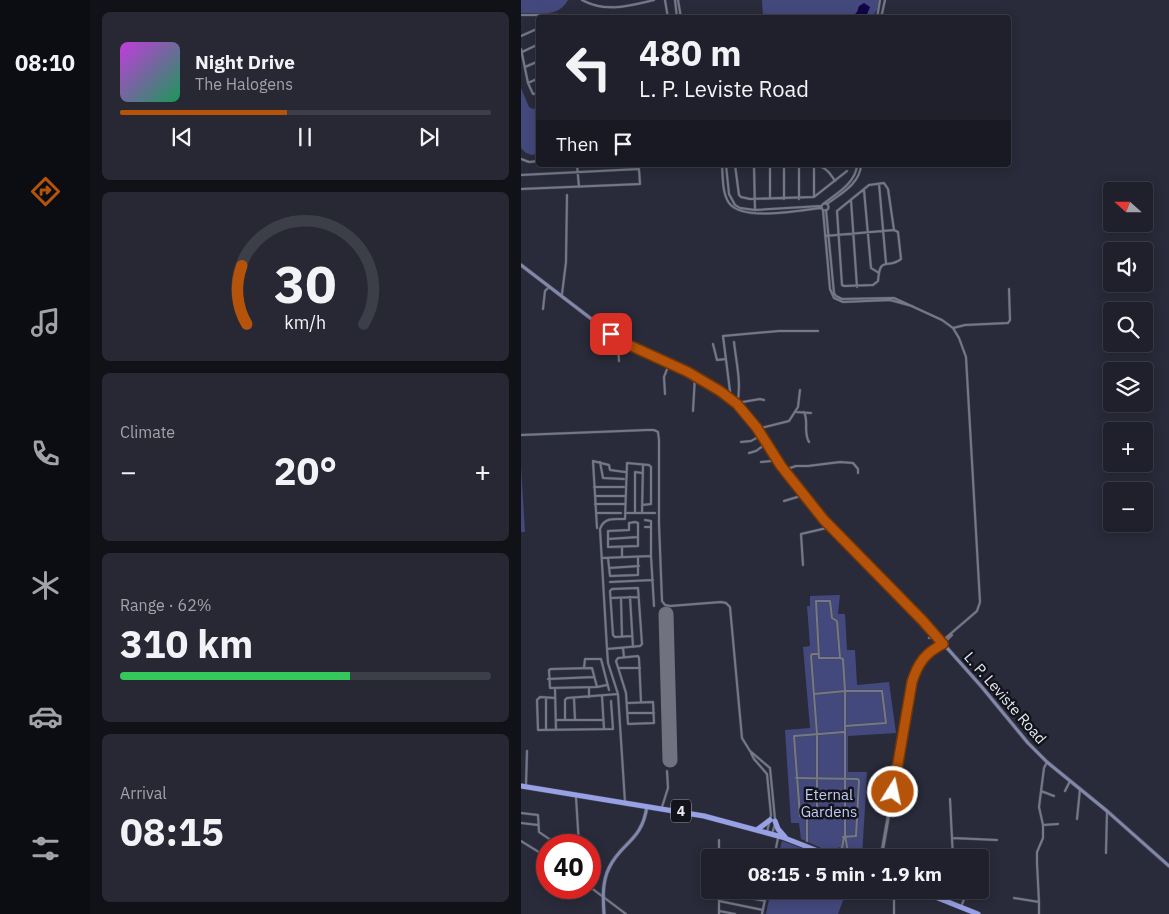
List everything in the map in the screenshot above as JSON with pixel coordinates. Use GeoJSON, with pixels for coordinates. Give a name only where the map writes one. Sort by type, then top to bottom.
{"type":"FeatureCollection","features":[{"type":"Feature","properties":{"kind":"highway","name":"4"},"geometry":{"type":"LineString","coordinates":[[523,786],[704,816],[757,829],[814,849]]}},
{"type":"Feature","properties":{"kind":"highway"},"geometry":{"type":"LineString","coordinates":[[757,829],[773,821],[785,838]]}},
{"type":"Feature","properties":{"kind":"highway"},"geometry":{"type":"LineString","coordinates":[[943,900],[979,914]]}},
{"type":"Feature","properties":{"kind":"main road","name":"L. P. Leviste Road"},"geometry":{"type":"LineString","coordinates":[[521,265],[561,297],[621,340],[695,376],[737,404],[757,428],[784,470],[831,527],[936,636],[981,686],[1028,743],[1047,762],[1107,811],[1169,866]]}},
{"type":"Feature","properties":{"kind":"main road"},"geometry":{"type":"LineString","coordinates":[[604,914],[603,896],[609,866],[637,835],[647,806]]}},
{"type":"Feature","properties":{"kind":"street"},"geometry":{"type":"LineString","coordinates":[[582,0],[591,5],[623,8],[654,0]]}},
{"type":"Feature","properties":{"kind":"street"},"geometry":{"type":"LineString","coordinates":[[665,0],[668,15]]}},
{"type":"Feature","properties":{"kind":"street"},"geometry":{"type":"LineString","coordinates":[[677,0],[679,15]]}},
{"type":"Feature","properties":{"kind":"street"},"geometry":{"type":"LineString","coordinates":[[878,15],[880,0]]}},
{"type":"Feature","properties":{"kind":"street"},"geometry":{"type":"LineString","coordinates":[[882,15],[885,0]]}},
{"type":"Feature","properties":{"kind":"street"},"geometry":{"type":"LineString","coordinates":[[521,15],[536,16]]}},
{"type":"Feature","properties":{"kind":"street"},"geometry":{"type":"LineString","coordinates":[[521,36],[536,29]]}},
{"type":"Feature","properties":{"kind":"street"},"geometry":{"type":"LineString","coordinates":[[522,52],[536,45]]}},
{"type":"Feature","properties":{"kind":"street"},"geometry":{"type":"LineString","coordinates":[[521,49],[528,82],[533,94],[536,94]]}},
{"type":"Feature","properties":{"kind":"street"},"geometry":{"type":"LineString","coordinates":[[524,68],[536,62]]}},
{"type":"Feature","properties":{"kind":"street"},"geometry":{"type":"LineString","coordinates":[[528,82],[536,79]]}},
{"type":"Feature","properties":{"kind":"street"},"geometry":{"type":"LineString","coordinates":[[521,159],[529,162],[536,161]]}},
{"type":"Feature","properties":{"kind":"street"},"geometry":{"type":"LineString","coordinates":[[577,167],[579,187]]}},
{"type":"Feature","properties":{"kind":"street"},"geometry":{"type":"LineString","coordinates":[[722,167],[725,195],[733,207],[739,211],[755,212],[823,207],[828,206],[827,204]]}},
{"type":"Feature","properties":{"kind":"street"},"geometry":{"type":"LineString","coordinates":[[726,167],[731,200],[740,208],[755,212]]}},
{"type":"Feature","properties":{"kind":"street"},"geometry":{"type":"LineString","coordinates":[[735,167],[739,195],[754,199],[814,197],[847,172]]}},
{"type":"Feature","properties":{"kind":"street"},"geometry":{"type":"LineString","coordinates":[[754,167],[755,212]]}},
{"type":"Feature","properties":{"kind":"street"},"geometry":{"type":"LineString","coordinates":[[769,167],[770,198]]}},
{"type":"Feature","properties":{"kind":"street"},"geometry":{"type":"LineString","coordinates":[[784,199],[785,167]]}},
{"type":"Feature","properties":{"kind":"street"},"geometry":{"type":"LineString","coordinates":[[799,167],[799,199]]}},
{"type":"Feature","properties":{"kind":"street"},"geometry":{"type":"LineString","coordinates":[[814,167],[814,197]]}},
{"type":"Feature","properties":{"kind":"street"},"geometry":{"type":"LineString","coordinates":[[824,167],[831,173],[835,181]]}},
{"type":"Feature","properties":{"kind":"street"},"geometry":{"type":"LineString","coordinates":[[823,207],[852,180],[857,167]]}},
{"type":"Feature","properties":{"kind":"street"},"geometry":{"type":"LineString","coordinates":[[823,207],[856,181],[860,175],[861,167]]}},
{"type":"Feature","properties":{"kind":"street"},"geometry":{"type":"LineString","coordinates":[[521,175],[639,169],[640,184],[521,190]]}},
{"type":"Feature","properties":{"kind":"street"},"geometry":{"type":"LineString","coordinates":[[879,184],[886,263]]}},
{"type":"Feature","properties":{"kind":"street"},"geometry":{"type":"LineString","coordinates":[[825,236],[839,234],[854,234],[883,230],[898,232],[901,258],[897,262],[886,263],[879,269],[878,281],[875,284],[846,287],[843,285],[839,234],[837,211],[869,185],[886,184],[894,230]]}},
{"type":"Feature","properties":{"kind":"street"},"geometry":{"type":"LineString","coordinates":[[864,188],[871,268],[879,273]]}},
{"type":"Feature","properties":{"kind":"street"},"geometry":{"type":"LineString","coordinates":[[561,297],[566,262],[567,195]]}},
{"type":"Feature","properties":{"kind":"street"},"geometry":{"type":"LineString","coordinates":[[851,200],[857,286]]}},
{"type":"Feature","properties":{"kind":"street"},"geometry":{"type":"LineString","coordinates":[[823,207],[829,236],[834,293],[836,296],[842,299],[889,297],[942,320],[953,328],[966,357],[980,597],[977,610],[942,644],[922,659],[917,667],[912,682],[883,849]]}},
{"type":"Feature","properties":{"kind":"street"},"geometry":{"type":"LineString","coordinates":[[823,207],[830,289],[834,298],[843,302],[890,300],[912,306]]}},
{"type":"Feature","properties":{"kind":"street"},"geometry":{"type":"LineString","coordinates":[[543,309],[545,291],[549,287]]}},
{"type":"Feature","properties":{"kind":"street"},"geometry":{"type":"LineString","coordinates":[[953,328],[965,325],[1008,323],[1010,320],[1009,289]]}},
{"type":"Feature","properties":{"kind":"street"},"geometry":{"type":"LineString","coordinates":[[731,399],[723,336],[779,331],[818,331]]}},
{"type":"Feature","properties":{"kind":"street"},"geometry":{"type":"LineString","coordinates":[[619,361],[618,345],[621,340]]}},
{"type":"Feature","properties":{"kind":"street"},"geometry":{"type":"LineString","coordinates":[[734,342],[738,375],[739,398],[737,404]]}},
{"type":"Feature","properties":{"kind":"street"},"geometry":{"type":"LineString","coordinates":[[713,344],[717,360],[726,359]]}},
{"type":"Feature","properties":{"kind":"street"},"geometry":{"type":"LineString","coordinates":[[665,394],[664,375],[669,364]]}},
{"type":"Feature","properties":{"kind":"street"},"geometry":{"type":"LineString","coordinates":[[693,411],[695,376]]}},
{"type":"Feature","properties":{"kind":"street"},"geometry":{"type":"LineString","coordinates":[[757,428],[789,421],[798,407],[800,390]]}},
{"type":"Feature","properties":{"kind":"street"},"geometry":{"type":"LineString","coordinates":[[737,404],[760,399],[764,400]]}},
{"type":"Feature","properties":{"kind":"street"},"geometry":{"type":"LineString","coordinates":[[796,412],[811,413]]}},
{"type":"Feature","properties":{"kind":"street"},"geometry":{"type":"LineString","coordinates":[[804,412],[807,418],[805,432],[809,442]]}},
{"type":"Feature","properties":{"kind":"street"},"geometry":{"type":"LineString","coordinates":[[521,435],[647,430],[658,432],[662,601],[670,606],[721,602],[730,607],[742,738],[754,759],[767,774],[773,821],[770,833]]}},
{"type":"Feature","properties":{"kind":"street"},"geometry":{"type":"LineString","coordinates":[[741,442],[751,441],[761,436]]}},
{"type":"Feature","properties":{"kind":"street"},"geometry":{"type":"LineString","coordinates":[[749,453],[756,451],[767,443]]}},
{"type":"Feature","properties":{"kind":"street"},"geometry":{"type":"LineString","coordinates":[[761,462],[771,461],[776,458]]}},
{"type":"Feature","properties":{"kind":"street"},"geometry":{"type":"LineString","coordinates":[[597,528],[593,461],[609,465],[610,470],[625,472]]}},
{"type":"Feature","properties":{"kind":"street"},"geometry":{"type":"LineString","coordinates":[[600,462],[603,478],[625,480]]}},
{"type":"Feature","properties":{"kind":"street"},"geometry":{"type":"LineString","coordinates":[[625,802],[618,694],[608,663],[601,525],[608,520],[625,519],[625,472],[627,462],[651,467],[651,504],[643,505]]}},
{"type":"Feature","properties":{"kind":"street"},"geometry":{"type":"LineString","coordinates":[[784,470],[796,466],[840,462],[853,463],[858,469],[858,473]]}},
{"type":"Feature","properties":{"kind":"street"},"geometry":{"type":"LineString","coordinates":[[642,512],[643,465]]}},
{"type":"Feature","properties":{"kind":"street"},"geometry":{"type":"LineString","coordinates":[[635,512],[635,472],[643,473]]}},
{"type":"Feature","properties":{"kind":"street"},"geometry":{"type":"LineString","coordinates":[[594,487],[625,487]]}},
{"type":"Feature","properties":{"kind":"street"},"geometry":{"type":"LineString","coordinates":[[783,501],[804,495]]}},
{"type":"Feature","properties":{"kind":"street"},"geometry":{"type":"LineString","coordinates":[[595,496],[625,496]]}},
{"type":"Feature","properties":{"kind":"street"},"geometry":{"type":"LineString","coordinates":[[595,504],[625,504]]}},
{"type":"Feature","properties":{"kind":"street"},"geometry":{"type":"LineString","coordinates":[[617,513],[618,504]]}},
{"type":"Feature","properties":{"kind":"street"},"geometry":{"type":"LineString","coordinates":[[596,513],[621,513]]}},
{"type":"Feature","properties":{"kind":"street"},"geometry":{"type":"LineString","coordinates":[[625,513],[655,513]]}},
{"type":"Feature","properties":{"kind":"street"},"geometry":{"type":"LineString","coordinates":[[645,520],[651,521],[650,556],[654,606]]}},
{"type":"Feature","properties":{"kind":"street"},"geometry":{"type":"LineString","coordinates":[[637,522],[638,538],[638,546],[609,548],[608,531],[629,530],[629,523],[637,522]]}},
{"type":"Feature","properties":{"kind":"street"},"geometry":{"type":"LineString","coordinates":[[645,527],[651,527]]}},
{"type":"Feature","properties":{"kind":"street"},"geometry":{"type":"LineString","coordinates":[[803,565],[801,534],[831,527]]}},
{"type":"Feature","properties":{"kind":"street"},"geometry":{"type":"LineString","coordinates":[[645,536],[651,536]]}},
{"type":"Feature","properties":{"kind":"street"},"geometry":{"type":"LineString","coordinates":[[608,539],[638,538]]}},
{"type":"Feature","properties":{"kind":"street"},"geometry":{"type":"LineString","coordinates":[[645,545],[651,544]]}},
{"type":"Feature","properties":{"kind":"street"},"geometry":{"type":"LineString","coordinates":[[622,547],[622,557]]}},
{"type":"Feature","properties":{"kind":"street"},"geometry":{"type":"LineString","coordinates":[[608,558],[610,576],[639,574],[638,556]]}},
{"type":"Feature","properties":{"kind":"street"},"geometry":{"type":"LineString","coordinates":[[602,558],[650,556]]}},
{"type":"Feature","properties":{"kind":"street"},"geometry":{"type":"LineString","coordinates":[[609,568],[639,566]]}},
{"type":"Feature","properties":{"kind":"street"},"geometry":{"type":"LineString","coordinates":[[610,582],[653,580]]}},
{"type":"Feature","properties":{"kind":"street"},"geometry":{"type":"LineString","coordinates":[[607,649],[641,646],[637,588],[612,589],[614,636],[632,636]]}},
{"type":"Feature","properties":{"kind":"street"},"geometry":{"type":"LineString","coordinates":[[630,597],[633,647]]}},
{"type":"Feature","properties":{"kind":"street"},"geometry":{"type":"LineString","coordinates":[[611,598],[639,597]]}},
{"type":"Feature","properties":{"kind":"street"},"geometry":{"type":"LineString","coordinates":[[621,598],[622,637]]}},
{"type":"Feature","properties":{"kind":"street"},"geometry":{"type":"LineString","coordinates":[[840,658],[821,659],[818,654],[815,603],[828,600],[830,602],[831,618],[837,620],[840,658],[843,659],[847,849]]}},
{"type":"Feature","properties":{"kind":"street"},"geometry":{"type":"LineString","coordinates":[[929,638],[936,636]]}},
{"type":"Feature","properties":{"kind":"street"},"geometry":{"type":"LineString","coordinates":[[623,648],[624,657]]}},
{"type":"Feature","properties":{"kind":"street"},"geometry":{"type":"LineString","coordinates":[[817,816],[817,734],[811,656],[812,654],[818,654]]}},
{"type":"Feature","properties":{"kind":"street"},"geometry":{"type":"LineString","coordinates":[[627,703],[653,702],[653,724],[630,725],[627,722],[627,703],[616,659],[638,656],[641,702]]}},
{"type":"Feature","properties":{"kind":"street"},"geometry":{"type":"LineString","coordinates":[[584,668],[585,659],[601,659],[609,690]]}},
{"type":"Feature","properties":{"kind":"street"},"geometry":{"type":"LineString","coordinates":[[597,687],[592,668],[549,670],[550,688],[589,688],[597,687],[607,685]]}},
{"type":"Feature","properties":{"kind":"street"},"geometry":{"type":"LineString","coordinates":[[619,668],[640,668]]}},
{"type":"Feature","properties":{"kind":"street"},"geometry":{"type":"LineString","coordinates":[[548,679],[595,677]]}},
{"type":"Feature","properties":{"kind":"street"},"geometry":{"type":"LineString","coordinates":[[589,688],[589,697]]}},
{"type":"Feature","properties":{"kind":"street"},"geometry":{"type":"LineString","coordinates":[[555,689],[556,730]]}},
{"type":"Feature","properties":{"kind":"street"},"geometry":{"type":"LineString","coordinates":[[814,694],[845,691],[882,691],[886,722],[845,726]]}},
{"type":"Feature","properties":{"kind":"street"},"geometry":{"type":"LineString","coordinates":[[565,720],[565,700],[618,694]]}},
{"type":"Feature","properties":{"kind":"street"},"geometry":{"type":"LineString","coordinates":[[601,696],[603,729]]}},
{"type":"Feature","properties":{"kind":"street"},"geometry":{"type":"LineString","coordinates":[[555,698],[540,697],[537,700],[539,730],[603,729],[614,727],[611,701]]}},
{"type":"Feature","properties":{"kind":"street"},"geometry":{"type":"LineString","coordinates":[[546,698],[546,730]]}},
{"type":"Feature","properties":{"kind":"street"},"geometry":{"type":"LineString","coordinates":[[574,698],[575,720]]}},
{"type":"Feature","properties":{"kind":"street"},"geometry":{"type":"LineString","coordinates":[[627,713],[654,713]]}},
{"type":"Feature","properties":{"kind":"street"},"geometry":{"type":"LineString","coordinates":[[557,720],[603,720]]}},
{"type":"Feature","properties":{"kind":"street"},"geometry":{"type":"LineString","coordinates":[[845,732],[795,736],[800,816],[845,815]]}},
{"type":"Feature","properties":{"kind":"street"},"geometry":{"type":"LineString","coordinates":[[523,786],[527,751]]}},
{"type":"Feature","properties":{"kind":"street"},"geometry":{"type":"LineString","coordinates":[[750,751],[770,768],[773,821],[770,833]]}},
{"type":"Feature","properties":{"kind":"street"},"geometry":{"type":"LineString","coordinates":[[759,764],[762,761]]}},
{"type":"Feature","properties":{"kind":"street"},"geometry":{"type":"LineString","coordinates":[[1039,914],[1037,852],[1043,838],[1043,825],[1039,806],[1044,768],[1047,762]]}},
{"type":"Feature","properties":{"kind":"street"},"geometry":{"type":"LineString","coordinates":[[662,808],[668,788],[667,771]]}},
{"type":"Feature","properties":{"kind":"street"},"geometry":{"type":"LineString","coordinates":[[797,778],[817,780],[858,779],[856,836],[845,837]]}},
{"type":"Feature","properties":{"kind":"street"},"geometry":{"type":"LineString","coordinates":[[1065,791],[1070,781]]}},
{"type":"Feature","properties":{"kind":"street"},"geometry":{"type":"LineString","coordinates":[[1077,818],[1079,789]]}},
{"type":"Feature","properties":{"kind":"street"},"geometry":{"type":"LineString","coordinates":[[1041,791],[1054,796]]}},
{"type":"Feature","properties":{"kind":"street"},"geometry":{"type":"LineString","coordinates":[[576,795],[579,834]]}},
{"type":"Feature","properties":{"kind":"street"},"geometry":{"type":"LineString","coordinates":[[951,799],[953,849]]}},
{"type":"Feature","properties":{"kind":"street"},"geometry":{"type":"LineString","coordinates":[[1106,853],[1107,811]]}},
{"type":"Feature","properties":{"kind":"street"},"geometry":{"type":"LineString","coordinates":[[521,813],[538,815],[539,832],[542,834]]}},
{"type":"Feature","properties":{"kind":"street"},"geometry":{"type":"LineString","coordinates":[[807,816],[807,841]]}},
{"type":"Feature","properties":{"kind":"street"},"geometry":{"type":"LineString","coordinates":[[521,823],[538,825]]}},
{"type":"Feature","properties":{"kind":"street"},"geometry":{"type":"LineString","coordinates":[[1043,825],[1058,824]]}},
{"type":"Feature","properties":{"kind":"street"},"geometry":{"type":"LineString","coordinates":[[776,849],[779,836]]}},
{"type":"Feature","properties":{"kind":"street"},"geometry":{"type":"LineString","coordinates":[[840,849],[843,846],[845,837]]}},
{"type":"Feature","properties":{"kind":"street"},"geometry":{"type":"LineString","coordinates":[[952,838],[997,840]]}},
{"type":"Feature","properties":{"kind":"street"},"geometry":{"type":"LineString","coordinates":[[719,840],[719,849]]}},
{"type":"Feature","properties":{"kind":"street"},"geometry":{"type":"LineString","coordinates":[[521,841],[536,850]]}},
{"type":"Feature","properties":{"kind":"street"},"geometry":{"type":"LineString","coordinates":[[603,896],[627,914]]}},
{"type":"Feature","properties":{"kind":"street"},"geometry":{"type":"LineString","coordinates":[[1014,898],[1039,902]]}},
{"type":"Feature","properties":{"kind":"street"},"geometry":{"type":"LineString","coordinates":[[756,899],[765,901],[762,914]]}},
{"type":"Feature","properties":{"kind":"street"},"geometry":{"type":"LineString","coordinates":[[894,899],[894,914]]}},
{"type":"Feature","properties":{"kind":"street"},"geometry":{"type":"LineString","coordinates":[[961,907],[964,899]]}},
{"type":"Feature","properties":{"kind":"street"},"geometry":{"type":"LineString","coordinates":[[735,914],[719,913],[719,901],[763,910]]}},
{"type":"Feature","properties":{"kind":"green space"},"geometry":{"type":"Polygon","coordinates":[[[521,0],[568,0],[559,10],[541,14],[521,13],[521,0]]]}},
{"type":"Feature","properties":{"kind":"green space"},"geometry":{"type":"Polygon","coordinates":[[[762,0],[880,0],[878,9],[873,15],[763,15],[762,0]]]}},
{"type":"Feature","properties":{"kind":"green space"},"geometry":{"type":"Polygon","coordinates":[[[521,88],[529,107],[533,109],[536,108],[536,154],[526,153],[521,148],[521,88]]]}},
{"type":"Feature","properties":{"kind":"green space"},"geometry":{"type":"Polygon","coordinates":[[[521,466],[525,532],[521,532],[521,466]]]}},
{"type":"Feature","properties":{"kind":"green space","name":"Eternal Gardens"},"geometry":{"type":"Polygon","coordinates":[[[840,595],[838,614],[845,614],[847,650],[855,650],[857,685],[889,682],[896,733],[848,736],[848,772],[867,772],[862,849],[846,849],[840,847],[836,849],[823,849],[801,839],[799,823],[791,823],[785,730],[810,728],[803,647],[810,646],[807,606],[810,606],[810,596],[840,595]]]}},
{"type":"Feature","properties":{"kind":"green space"},"geometry":{"type":"Polygon","coordinates":[[[782,841],[804,849],[780,849],[782,841]]]}},
{"type":"Feature","properties":{"kind":"green space"},"geometry":{"type":"Polygon","coordinates":[[[769,899],[844,899],[838,914],[766,914],[769,899]]]}},
{"type":"Feature","properties":{"kind":"shaded area"},"geometry":{"type":"Polygon","coordinates":[[[864,3],[870,7],[867,15],[854,15],[859,6],[864,3]]]}},
{"type":"Feature","properties":{"kind":"runway"},"geometry":{"type":"LineString","coordinates":[[666,614],[670,760]]}},
{"type":"Feature","properties":{"kind":"route"},"geometry":{"type":"LineString","coordinates":[[611,334],[629,345],[688,372],[720,391],[737,404],[757,428],[781,466],[824,520],[943,644],[922,659],[917,667],[912,682],[893,792]]}}]}
